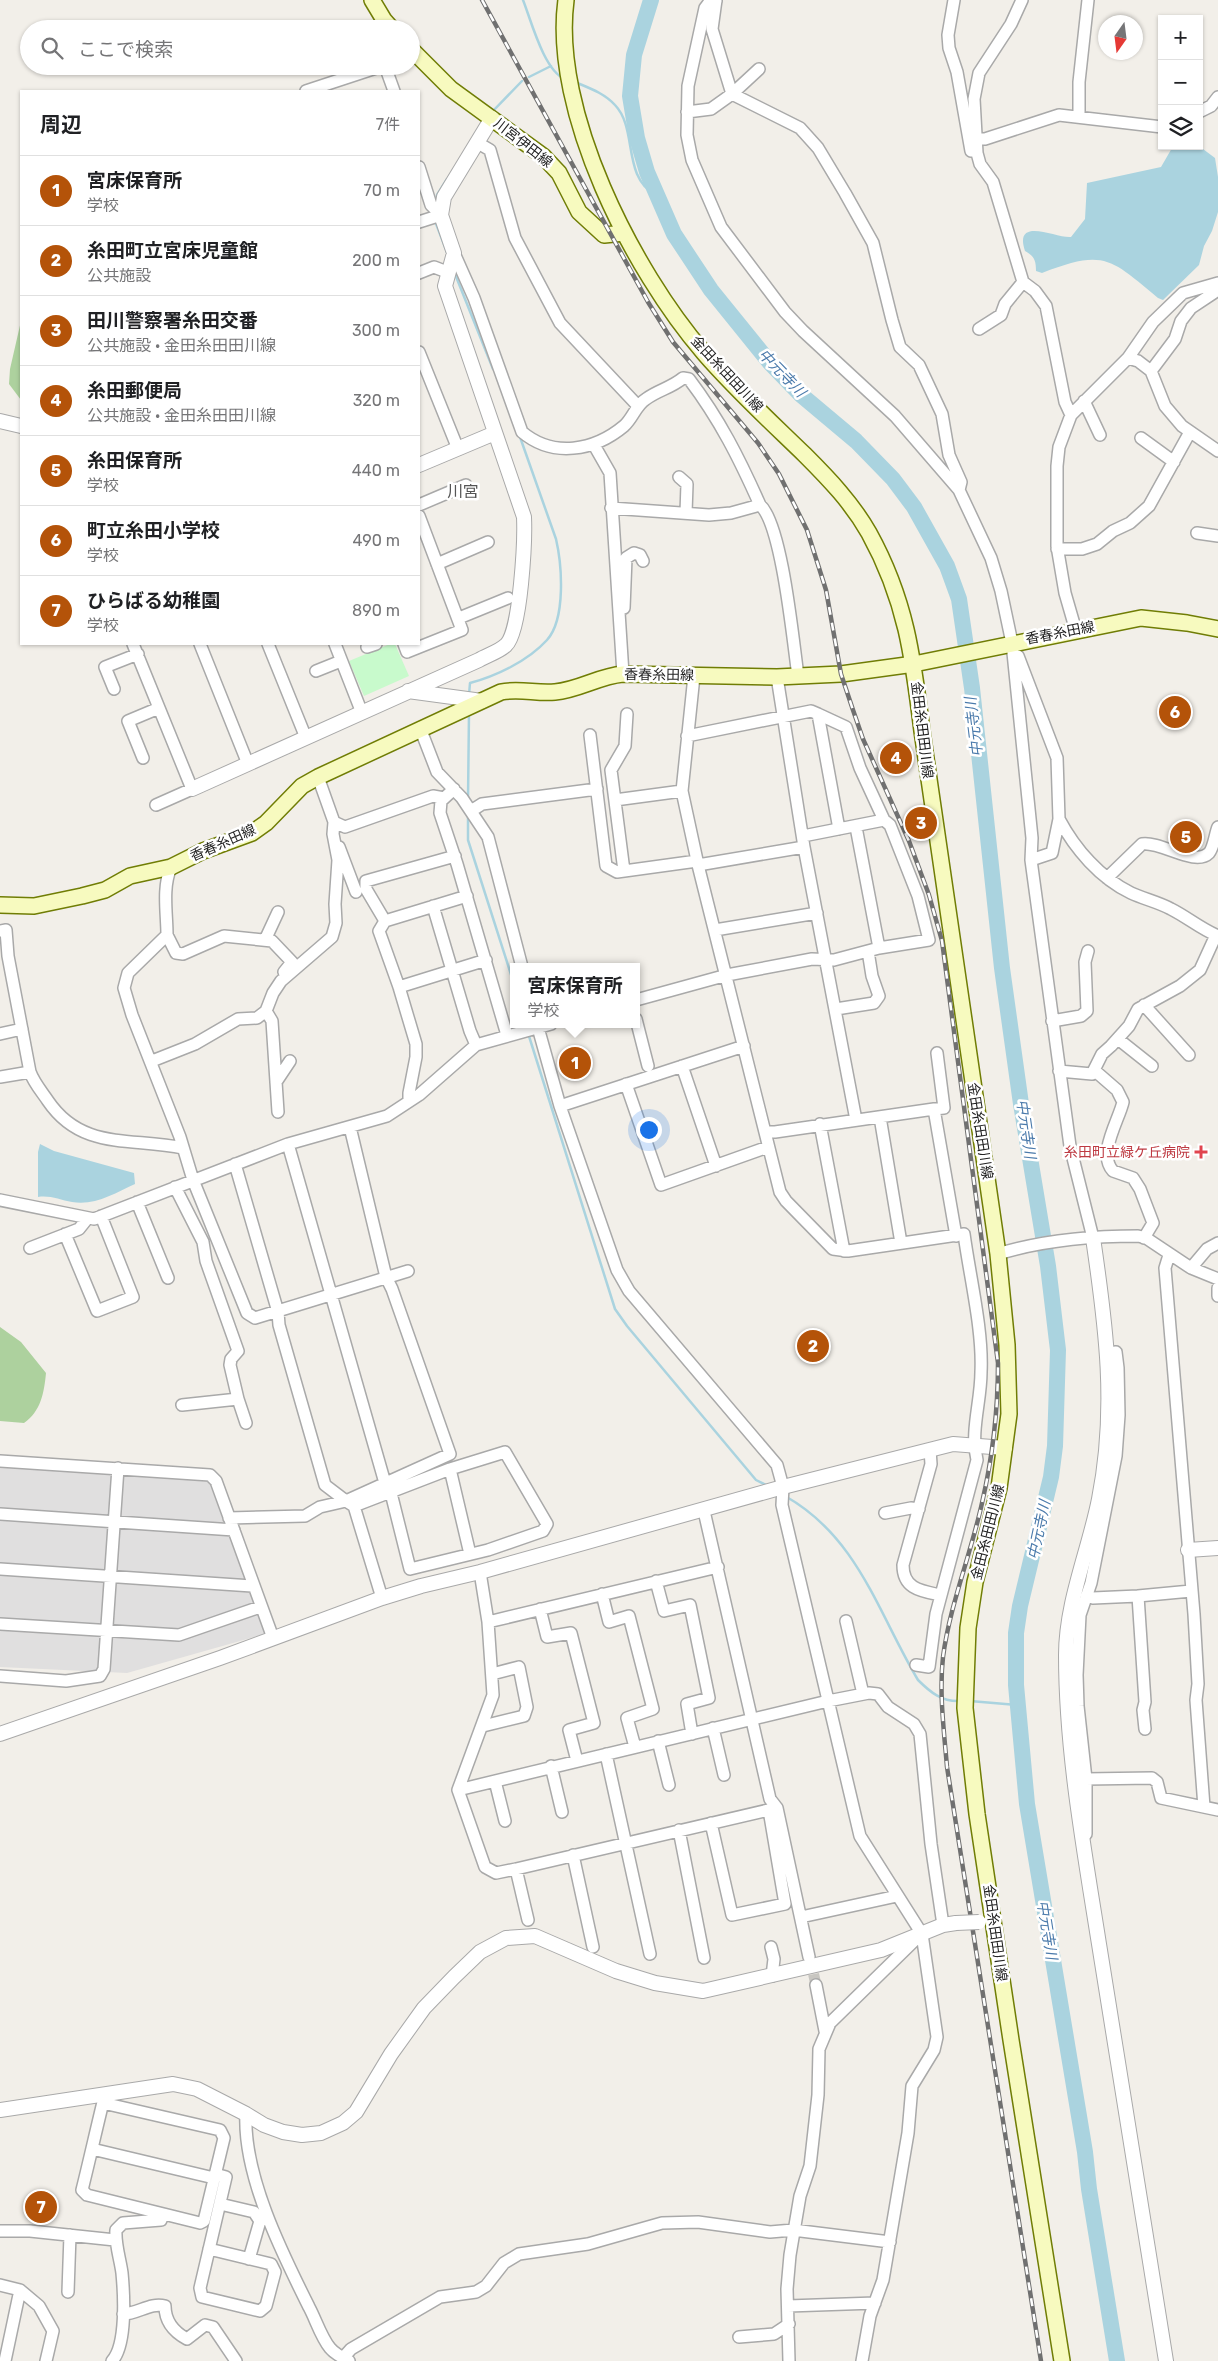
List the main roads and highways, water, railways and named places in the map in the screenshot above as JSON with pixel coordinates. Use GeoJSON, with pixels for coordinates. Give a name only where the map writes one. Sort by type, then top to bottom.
{"type":"FeatureCollection","features":[{"type":"Feature","properties":{"kind":"main road"},"geometry":{"type":"LineString","coordinates":[[372,0],[382,20]]}},
{"type":"Feature","properties":{"kind":"main road","name":"金田糸田田川線"},"geometry":{"type":"LineString","coordinates":[[566,0],[565,50],[571,95],[580,131],[624,233],[657,288],[704,353],[840,490],[868,532],[890,577],[920,662],[922,731],[1005,1251],[1010,1414],[999,1488],[975,1582],[966,1660],[966,1718],[977,1814],[986,1922],[1062,2361]]}},
{"type":"Feature","properties":{"kind":"main road","name":"川宮伊田線"},"geometry":{"type":"LineString","coordinates":[[420,58],[451,89],[544,156],[560,172],[579,212],[604,235],[624,233]]}},
{"type":"Feature","properties":{"kind":"main road","name":"香春糸田線"},"geometry":{"type":"LineString","coordinates":[[0,905],[34,906],[105,890],[130,876],[171,867],[203,851],[252,833],[266,823],[302,786],[318,777],[420,728],[514,689],[553,692],[568,690],[609,675],[623,674],[777,677],[842,674],[920,662],[1141,618],[1187,623],[1218,629]]}},
{"type":"Feature","properties":{"kind":"water"},"geometry":{"type":"Polygon","coordinates":[[[1203,149],[1215,158],[1218,177],[1218,212],[1212,231],[1204,246],[1199,265],[1163,300],[1117,266],[1105,262],[1093,260],[1080,261],[1042,273],[1036,271],[1034,259],[1025,251],[1023,240],[1025,234],[1031,231],[1039,231],[1071,237],[1085,219],[1087,183],[1161,167],[1171,150],[1203,149]]]}},
{"type":"Feature","properties":{"kind":"water"},"geometry":{"type":"Polygon","coordinates":[[[40,1144],[54,1151],[134,1173],[135,1184],[105,1198],[89,1202],[80,1203],[51,1197],[38,1197],[38,1152],[40,1144]]]}},
{"type":"Feature","properties":{"kind":"waterway"},"geometry":{"type":"LineString","coordinates":[[523,0],[545,56],[557,74],[565,79]]}},
{"type":"Feature","properties":{"kind":"waterway","name":"中元寺川"},"geometry":{"type":"LineString","coordinates":[[651,0],[634,55],[630,96],[637,138],[647,172],[674,234],[711,290],[770,363],[800,394],[856,441],[893,479],[914,507],[947,566],[959,599],[972,688],[1002,968],[1021,1104],[1048,1266],[1058,1350],[1055,1446],[1051,1477],[1020,1606],[1016,1633],[1016,1685],[1027,1804],[1085,2152],[1089,2189],[1117,2361]]}},
{"type":"Feature","properties":{"kind":"waterway"},"geometry":{"type":"LineString","coordinates":[[529,77],[551,66]]}},
{"type":"Feature","properties":{"kind":"waterway"},"geometry":{"type":"LineString","coordinates":[[492,112],[522,81]]}},
{"type":"Feature","properties":{"kind":"waterway"},"geometry":{"type":"LineString","coordinates":[[575,82],[601,94],[615,105],[622,115],[626,127],[638,176],[645,186],[655,194]]}},
{"type":"Feature","properties":{"kind":"waterway"},"geometry":{"type":"LineString","coordinates":[[436,205],[437,195],[447,179]]}},
{"type":"Feature","properties":{"kind":"waterway"},"geometry":{"type":"LineString","coordinates":[[435,221],[448,255]]}},
{"type":"Feature","properties":{"kind":"waterway"},"geometry":{"type":"LineString","coordinates":[[455,274],[493,369]]}},
{"type":"Feature","properties":{"kind":"waterway"},"geometry":{"type":"LineString","coordinates":[[469,695],[470,683],[511,667],[539,648],[553,631],[560,606],[561,577],[556,539],[520,437]]}},
{"type":"Feature","properties":{"kind":"waterway"},"geometry":{"type":"LineString","coordinates":[[468,800],[469,713]]}},
{"type":"Feature","properties":{"kind":"waterway"},"geometry":{"type":"LineString","coordinates":[[468,813],[468,840],[510,971]]}},
{"type":"Feature","properties":{"kind":"waterway"},"geometry":{"type":"LineString","coordinates":[[528,1033],[615,1309],[627,1326],[756,1480],[768,1486]]}},
{"type":"Feature","properties":{"kind":"waterway"},"geometry":{"type":"LineString","coordinates":[[785,1496],[810,1513],[831,1533],[849,1555],[878,1603],[918,1680],[942,1698],[960,1701]]}},
{"type":"Feature","properties":{"kind":"waterway"},"geometry":{"type":"LineString","coordinates":[[970,1701],[1017,1705]]}},
{"type":"Feature","properties":{"kind":"tunnel"},"geometry":{"type":"LineString","coordinates":[[810,1958],[816,1985]]}},
{"type":"Feature","properties":{"kind":"railway"},"geometry":{"type":"LineString","coordinates":[[482,0],[648,302],[673,342],[758,443],[779,474],[807,530],[826,590],[841,674],[863,739],[909,841],[929,895],[942,941],[998,1363],[996,1416],[986,1485],[946,1637],[943,1657],[942,1712],[947,1767],[1041,2361]]}},
{"type":"Feature","properties":{"kind":"place","name":"町立糸田小学校"},"geometry":{"type":"Point","coordinates":[1175,712]}},
{"type":"Feature","properties":{"kind":"place","name":"糸田郵便局"},"geometry":{"type":"Point","coordinates":[896,758]}},
{"type":"Feature","properties":{"kind":"place","name":"田川警察署糸田交番"},"geometry":{"type":"Point","coordinates":[921,823]}},
{"type":"Feature","properties":{"kind":"place","name":"糸田保育所"},"geometry":{"type":"Point","coordinates":[1186,837]}},
{"type":"Feature","properties":{"kind":"place","name":"宮床保育所"},"geometry":{"type":"Point","coordinates":[575,1063]}},
{"type":"Feature","properties":{"kind":"place","name":"糸田町立緑ケ丘病院"},"geometry":{"type":"Point","coordinates":[1201,1152]}},
{"type":"Feature","properties":{"kind":"place","name":"糸田町立宮床児童館"},"geometry":{"type":"Point","coordinates":[813,1346]}},
{"type":"Feature","properties":{"kind":"place","name":"ひらばる幼稚園"},"geometry":{"type":"Point","coordinates":[41,2207]}},
{"type":"Feature","properties":{"kind":"district","name":"川宮"},"geometry":{"type":"Point","coordinates":[463,491]}}]}
